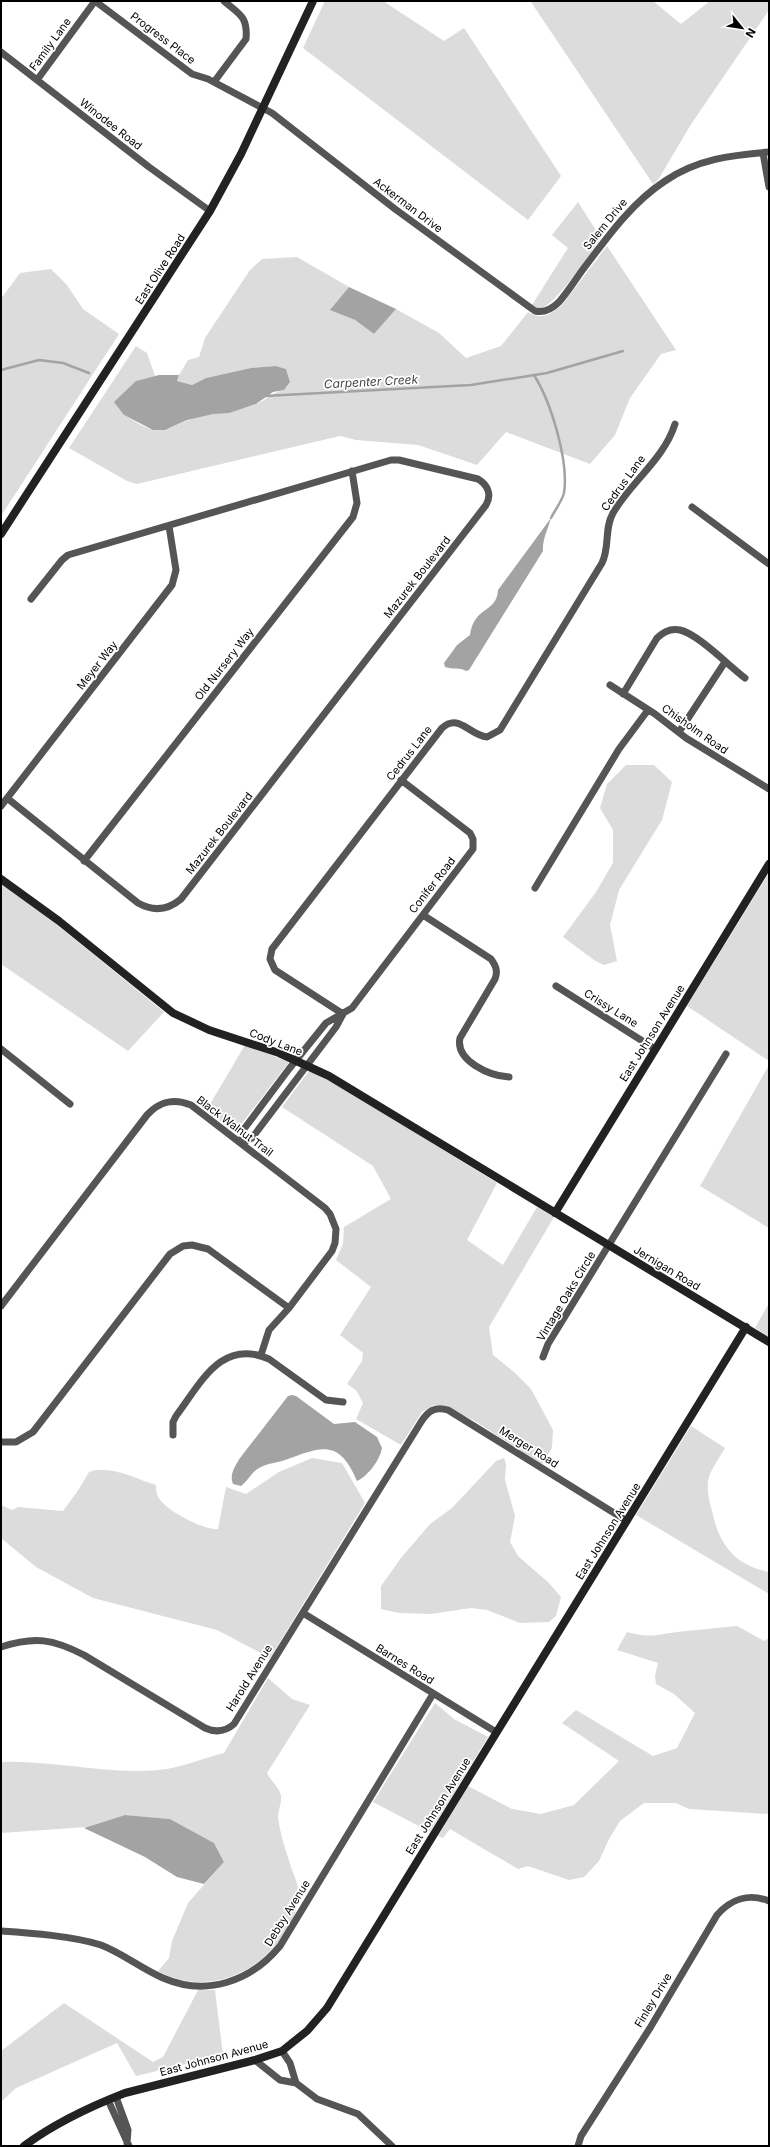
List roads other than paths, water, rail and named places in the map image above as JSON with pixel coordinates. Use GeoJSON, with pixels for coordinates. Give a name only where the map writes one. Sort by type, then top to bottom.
{"type":"FeatureCollection","features":[{"type":"Feature","properties":{"kind":"main road","name":"East Olive Road"},"geometry":{"type":"LineString","coordinates":[[1,534],[210,210],[264,108],[313,1]]}},
{"type":"Feature","properties":{"kind":"main road","name":"East Johnson Avenue"},"geometry":{"type":"LineString","coordinates":[[555,1213],[769,864]]}},
{"type":"Feature","properties":{"kind":"main road","name":"Cody Lane"},"geometry":{"type":"LineString","coordinates":[[1,879],[59,921],[173,1013],[209,1030],[296,1060],[341,1083],[555,1213]]}},
{"type":"Feature","properties":{"kind":"main road","name":"Jernigan Road"},"geometry":{"type":"LineString","coordinates":[[555,1213],[769,1342]]}},
{"type":"Feature","properties":{"kind":"main road","name":"East Johnson Avenue"},"geometry":{"type":"LineString","coordinates":[[24,2146],[61,2122],[108,2100],[256,2060],[282,2051],[307,2031],[327,2008],[746,1327]]}},
{"type":"Feature","properties":{"kind":"street","name":"Family Lane"},"geometry":{"type":"LineString","coordinates":[[37,80],[95,1]]}},
{"type":"Feature","properties":{"kind":"street","name":"Progress Place"},"geometry":{"type":"LineString","coordinates":[[95,1],[192,74],[214,82],[264,108]]}},
{"type":"Feature","properties":{"kind":"street"},"geometry":{"type":"LineString","coordinates":[[214,82],[246,39],[247,31],[244,19],[224,1]]}},
{"type":"Feature","properties":{"kind":"street","name":"Winodee Road"},"geometry":{"type":"LineString","coordinates":[[1,52],[210,210]]}},
{"type":"Feature","properties":{"kind":"street","name":"Ackerman Drive"},"geometry":{"type":"LineString","coordinates":[[264,108],[394,209],[516,299],[535,312],[542,312]]}},
{"type":"Feature","properties":{"kind":"street"},"geometry":{"type":"LineString","coordinates":[[766,152],[769,187]]}},
{"type":"Feature","properties":{"kind":"street","name":"Salem Drive"},"geometry":{"type":"LineString","coordinates":[[542,312],[559,302],[621,220],[656,187],[681,171],[698,164],[734,155],[766,152]]}},
{"type":"Feature","properties":{"kind":"street","name":"Cedrus Lane"},"geometry":{"type":"LineString","coordinates":[[343,1014],[275,970],[271,965],[270,954],[401,780],[446,724],[458,722],[475,734],[487,737],[500,730],[602,563],[608,547],[608,528],[614,511],[668,441],[675,424]]}},
{"type":"Feature","properties":{"kind":"street","name":"Mazurek Boulevard"},"geometry":{"type":"LineString","coordinates":[[7,798],[84,861],[144,907],[152,909],[167,908],[182,899],[486,505],[489,498],[487,486],[478,479],[399,460],[391,460],[68,556],[62,560],[31,599]]}},
{"type":"Feature","properties":{"kind":"street","name":"Old Nursery Way"},"geometry":{"type":"LineString","coordinates":[[84,861],[352,517],[357,503],[352,471]]}},
{"type":"Feature","properties":{"kind":"street"},"geometry":{"type":"LineString","coordinates":[[692,506],[769,564]]}},
{"type":"Feature","properties":{"kind":"street","name":"Meyer Way"},"geometry":{"type":"LineString","coordinates":[[1,806],[172,585],[176,570],[169,526]]}},
{"type":"Feature","properties":{"kind":"street"},"geometry":{"type":"LineString","coordinates":[[623,694],[657,638],[669,630],[678,629],[687,632],[745,678]]}},
{"type":"Feature","properties":{"kind":"street"},"geometry":{"type":"LineString","coordinates":[[679,732],[725,662]]}},
{"type":"Feature","properties":{"kind":"street","name":"Chisholm Road"},"geometry":{"type":"LineString","coordinates":[[610,685],[679,732],[769,789]]}},
{"type":"Feature","properties":{"kind":"street"},"geometry":{"type":"LineString","coordinates":[[535,888],[619,749],[648,710]]}},
{"type":"Feature","properties":{"kind":"street","name":"Conifer Road"},"geometry":{"type":"LineString","coordinates":[[241,1143],[244,1129],[296,1060],[326,1023],[352,1008],[471,854],[474,843],[470,833],[401,780]]}},
{"type":"Feature","properties":{"kind":"street"},"geometry":{"type":"LineString","coordinates":[[423,915],[492,959],[495,964],[497,975],[495,980],[460,1038],[459,1044],[460,1051],[467,1059],[492,1074],[509,1076]]}},
{"type":"Feature","properties":{"kind":"street","name":"Crissy Lane"},"geometry":{"type":"LineString","coordinates":[[556,986],[655,1049]]}},
{"type":"Feature","properties":{"kind":"street","name":"Conifer Road"},"geometry":{"type":"LineString","coordinates":[[241,1143],[252,1138],[336,1027],[343,1014]]}},
{"type":"Feature","properties":{"kind":"street"},"geometry":{"type":"LineString","coordinates":[[1,1049],[70,1104]]}},
{"type":"Feature","properties":{"kind":"street","name":"Vintage Oaks Circle"},"geometry":{"type":"LineString","coordinates":[[543,1357],[548,1344],[726,1054]]}},
{"type":"Feature","properties":{"kind":"street","name":"Black Walnut Trail"},"geometry":{"type":"LineString","coordinates":[[1,1306],[153,1108],[167,1102],[184,1102],[191,1105],[325,1208],[334,1221],[336,1235],[332,1251],[289,1308],[269,1330],[261,1355]]}},
{"type":"Feature","properties":{"kind":"street"},"geometry":{"type":"LineString","coordinates":[[1,1442],[16,1442],[33,1432],[170,1254],[176,1250],[192,1245],[208,1249],[289,1308]]}},
{"type":"Feature","properties":{"kind":"street"},"geometry":{"type":"LineString","coordinates":[[173,1435],[173,1422],[176,1416],[212,1367],[230,1356],[249,1353],[261,1355],[273,1361],[326,1400],[343,1402]]}},
{"type":"Feature","properties":{"kind":"street","name":"Merger Road"},"geometry":{"type":"LineString","coordinates":[[421,1422],[430,1411],[442,1409],[448,1410],[627,1521]]}},
{"type":"Feature","properties":{"kind":"street","name":"Harold Avenue"},"geometry":{"type":"LineString","coordinates":[[1,1647],[29,1639],[65,1645],[91,1659],[176,1712],[205,1728],[217,1732],[223,1731],[234,1724],[421,1422]]}},
{"type":"Feature","properties":{"kind":"street","name":"Barnes Road"},"geometry":{"type":"LineString","coordinates":[[303,1613],[496,1732]]}},
{"type":"Feature","properties":{"kind":"street","name":"Debby Avenue"},"geometry":{"type":"LineString","coordinates":[[1,1931],[69,1938],[102,1946],[162,1978],[187,1985],[214,1986],[227,1983],[251,1973],[267,1961],[280,1946],[433,1694]]}},
{"type":"Feature","properties":{"kind":"street","name":"Finley Drive"},"geometry":{"type":"LineString","coordinates":[[578,2146],[581,2136],[650,2028],[717,1915],[731,1902],[745,1898],[760,1898],[769,1902]]}},
{"type":"Feature","properties":{"kind":"street"},"geometry":{"type":"LineString","coordinates":[[282,2051],[290,2063],[296,2083]]}},
{"type":"Feature","properties":{"kind":"street"},"geometry":{"type":"LineString","coordinates":[[256,2060],[280,2080],[296,2083],[317,2099],[358,2114],[392,2146]]}},
{"type":"Feature","properties":{"kind":"street"},"geometry":{"type":"LineString","coordinates":[[116,2097],[128,2130],[128,2145]]}},
{"type":"Feature","properties":{"kind":"street"},"geometry":{"type":"LineString","coordinates":[[108,2100],[128,2145]]}},
{"type":"Feature","properties":{"kind":"waterway","name":"Carpenter Creek"},"geometry":{"type":"LineString","coordinates":[[265,396],[471,385],[547,373],[623,351]]}},
{"type":"Feature","properties":{"kind":"waterway","name":"Carpenter Creek"},"geometry":{"type":"LineString","coordinates":[[1,370],[39,360],[63,363],[89,373]]}},
{"type":"Feature","properties":{"kind":"waterway"},"geometry":{"type":"LineString","coordinates":[[534,375],[547,400],[557,432],[564,465],[564,493],[551,518]]}}]}
